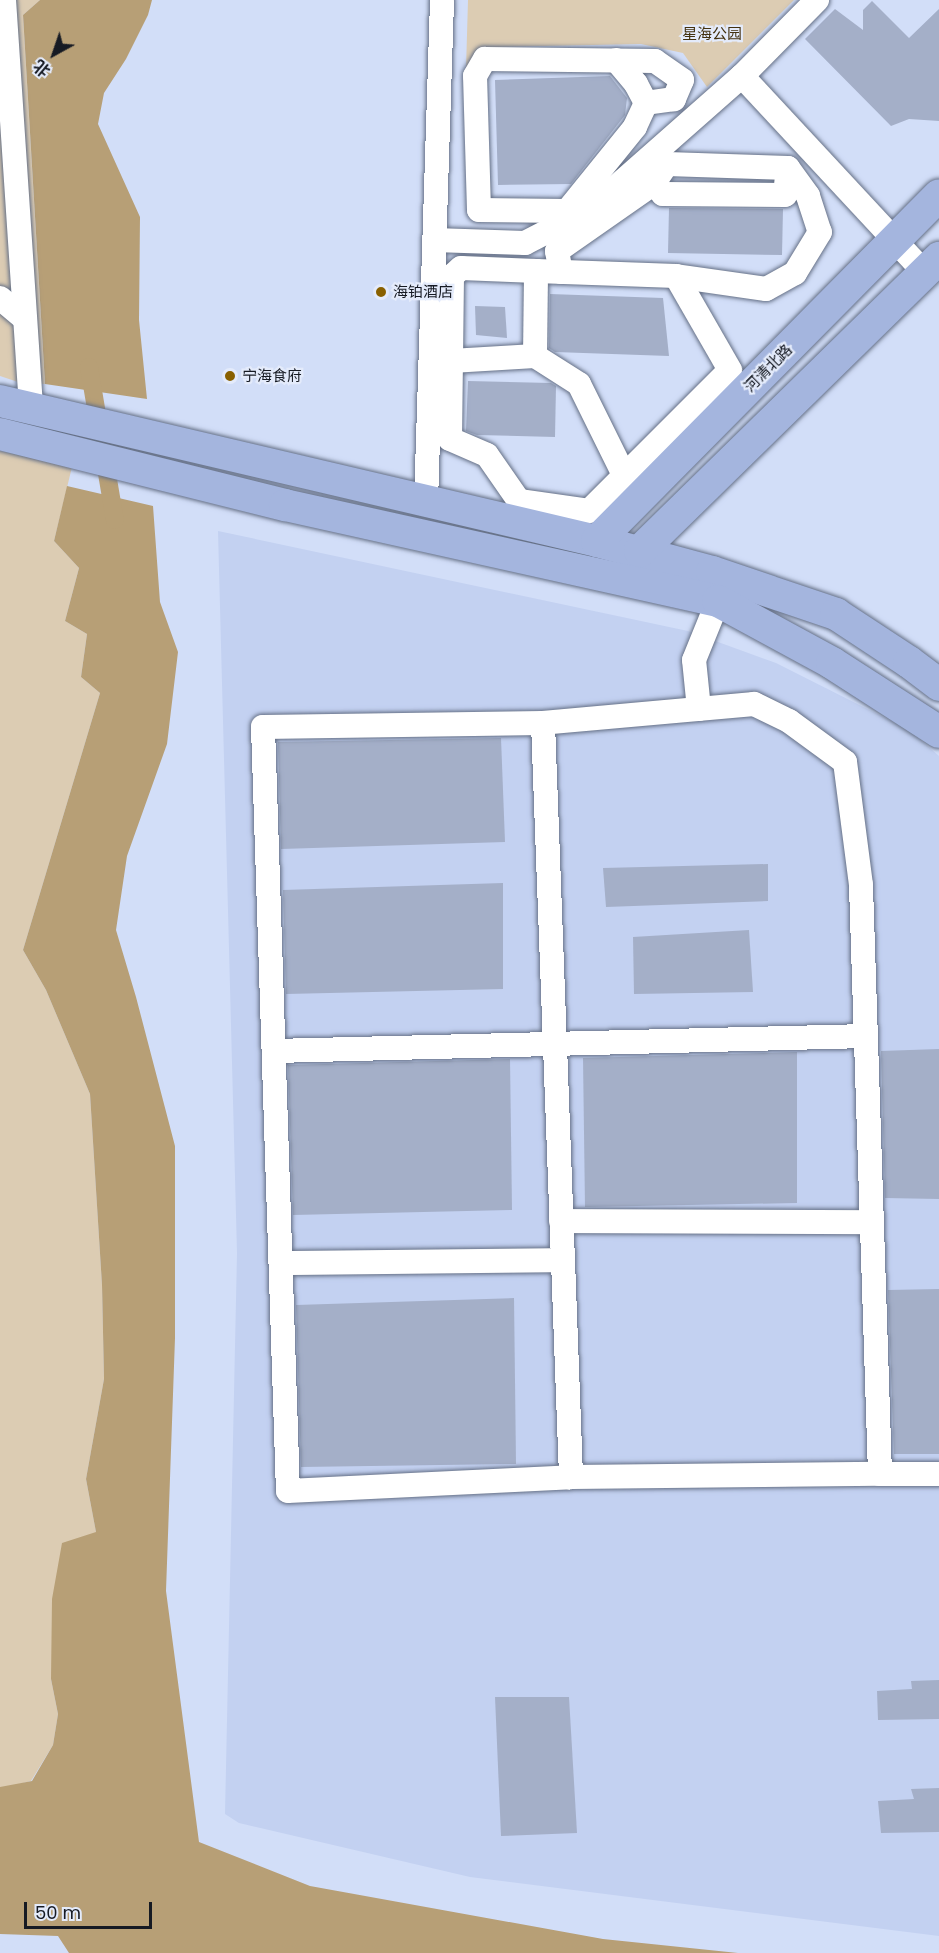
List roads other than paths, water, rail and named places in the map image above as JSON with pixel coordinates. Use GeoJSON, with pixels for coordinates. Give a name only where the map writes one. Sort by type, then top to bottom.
{"type":"FeatureCollection","features":[{"type":"Feature","properties":{"kind":"main road","name":"河清北路"},"geometry":{"type":"LineString","coordinates":[[597,541],[939,195]]}},
{"type":"Feature","properties":{"kind":"main road"},"geometry":{"type":"LineString","coordinates":[[640,551],[932,266]]}},
{"type":"Feature","properties":{"kind":"main road"},"geometry":{"type":"LineString","coordinates":[[0,401],[640,551],[712,572],[836,614],[909,662],[939,685]]}},
{"type":"Feature","properties":{"kind":"main road"},"geometry":{"type":"LineString","coordinates":[[0,434],[285,505],[718,601],[832,663],[939,732]]}},
{"type":"Feature","properties":{"kind":"street"},"geometry":{"type":"LineString","coordinates":[[4,0],[9,230],[23,317],[45,410]]}},
{"type":"Feature","properties":{"kind":"street"},"geometry":{"type":"LineString","coordinates":[[426,502],[442,0]]}},
{"type":"Feature","properties":{"kind":"street"},"geometry":{"type":"LineString","coordinates":[[434,240],[525,243],[565,217],[591,209],[742,76],[817,0]]}},
{"type":"Feature","properties":{"kind":"street"},"geometry":{"type":"LineString","coordinates":[[565,217],[479,210],[475,76],[485,59],[656,61],[682,80],[674,99],[646,102]]}},
{"type":"Feature","properties":{"kind":"street"},"geometry":{"type":"LineString","coordinates":[[616,60],[636,84],[646,102]]}},
{"type":"Feature","properties":{"kind":"street"},"geometry":{"type":"LineString","coordinates":[[742,76],[894,239],[932,266]]}},
{"type":"Feature","properties":{"kind":"street"},"geometry":{"type":"LineString","coordinates":[[559,262],[565,217],[635,127],[646,102]]}},
{"type":"Feature","properties":{"kind":"street"},"geometry":{"type":"LineString","coordinates":[[676,276],[730,370],[589,511],[519,501],[487,455],[450,440],[452,276],[461,268],[536,271],[559,262],[654,183],[667,164],[788,168]]}},
{"type":"Feature","properties":{"kind":"street"},"geometry":{"type":"LineString","coordinates":[[682,164],[693,195]]}},
{"type":"Feature","properties":{"kind":"street"},"geometry":{"type":"LineString","coordinates":[[693,195],[709,165]]}},
{"type":"Feature","properties":{"kind":"street"},"geometry":{"type":"LineString","coordinates":[[734,195],[736,166]]}},
{"type":"Feature","properties":{"kind":"street"},"geometry":{"type":"LineString","coordinates":[[761,167],[761,195]]}},
{"type":"Feature","properties":{"kind":"street"},"geometry":{"type":"LineString","coordinates":[[559,262],[766,289],[795,273],[820,232],[808,196],[788,168]]}},
{"type":"Feature","properties":{"kind":"street"},"geometry":{"type":"LineString","coordinates":[[654,183],[663,194],[785,195],[788,168]]}},
{"type":"Feature","properties":{"kind":"street"},"geometry":{"type":"LineString","coordinates":[[535,356],[536,271]]}},
{"type":"Feature","properties":{"kind":"street"},"geometry":{"type":"LineString","coordinates":[[0,298],[23,317]]}},
{"type":"Feature","properties":{"kind":"street"},"geometry":{"type":"LineString","coordinates":[[451,361],[535,356],[579,384],[624,475]]}},
{"type":"Feature","properties":{"kind":"street"},"geometry":{"type":"LineString","coordinates":[[699,709],[694,660],[718,601]]}},
{"type":"Feature","properties":{"kind":"street"},"geometry":{"type":"LineString","coordinates":[[880,1474],[861,885],[845,762],[789,721],[754,704],[543,723],[263,727],[288,1491],[571,1477],[939,1474]]}},
{"type":"Feature","properties":{"kind":"street"},"geometry":{"type":"LineString","coordinates":[[543,723],[571,1477]]}},
{"type":"Feature","properties":{"kind":"street"},"geometry":{"type":"LineString","coordinates":[[274,1051],[866,1036]]}},
{"type":"Feature","properties":{"kind":"street"},"geometry":{"type":"LineString","coordinates":[[561,1221],[872,1222]]}},
{"type":"Feature","properties":{"kind":"street"},"geometry":{"type":"LineString","coordinates":[[281,1263],[563,1260]]}},
{"type":"Feature","properties":{"kind":"waterway"},"geometry":{"type":"LineString","coordinates":[[89,367],[115,520]]}},
{"type":"Feature","properties":{"kind":"place","name":"海铂酒店"},"geometry":{"type":"Point","coordinates":[381,292]}},
{"type":"Feature","properties":{"kind":"place","name":"宁海食府"},"geometry":{"type":"Point","coordinates":[230,376]}},
{"type":"Feature","properties":{"kind":"park label","name":"星海公园"},"geometry":{"type":"Point","coordinates":[712,34]}}]}
